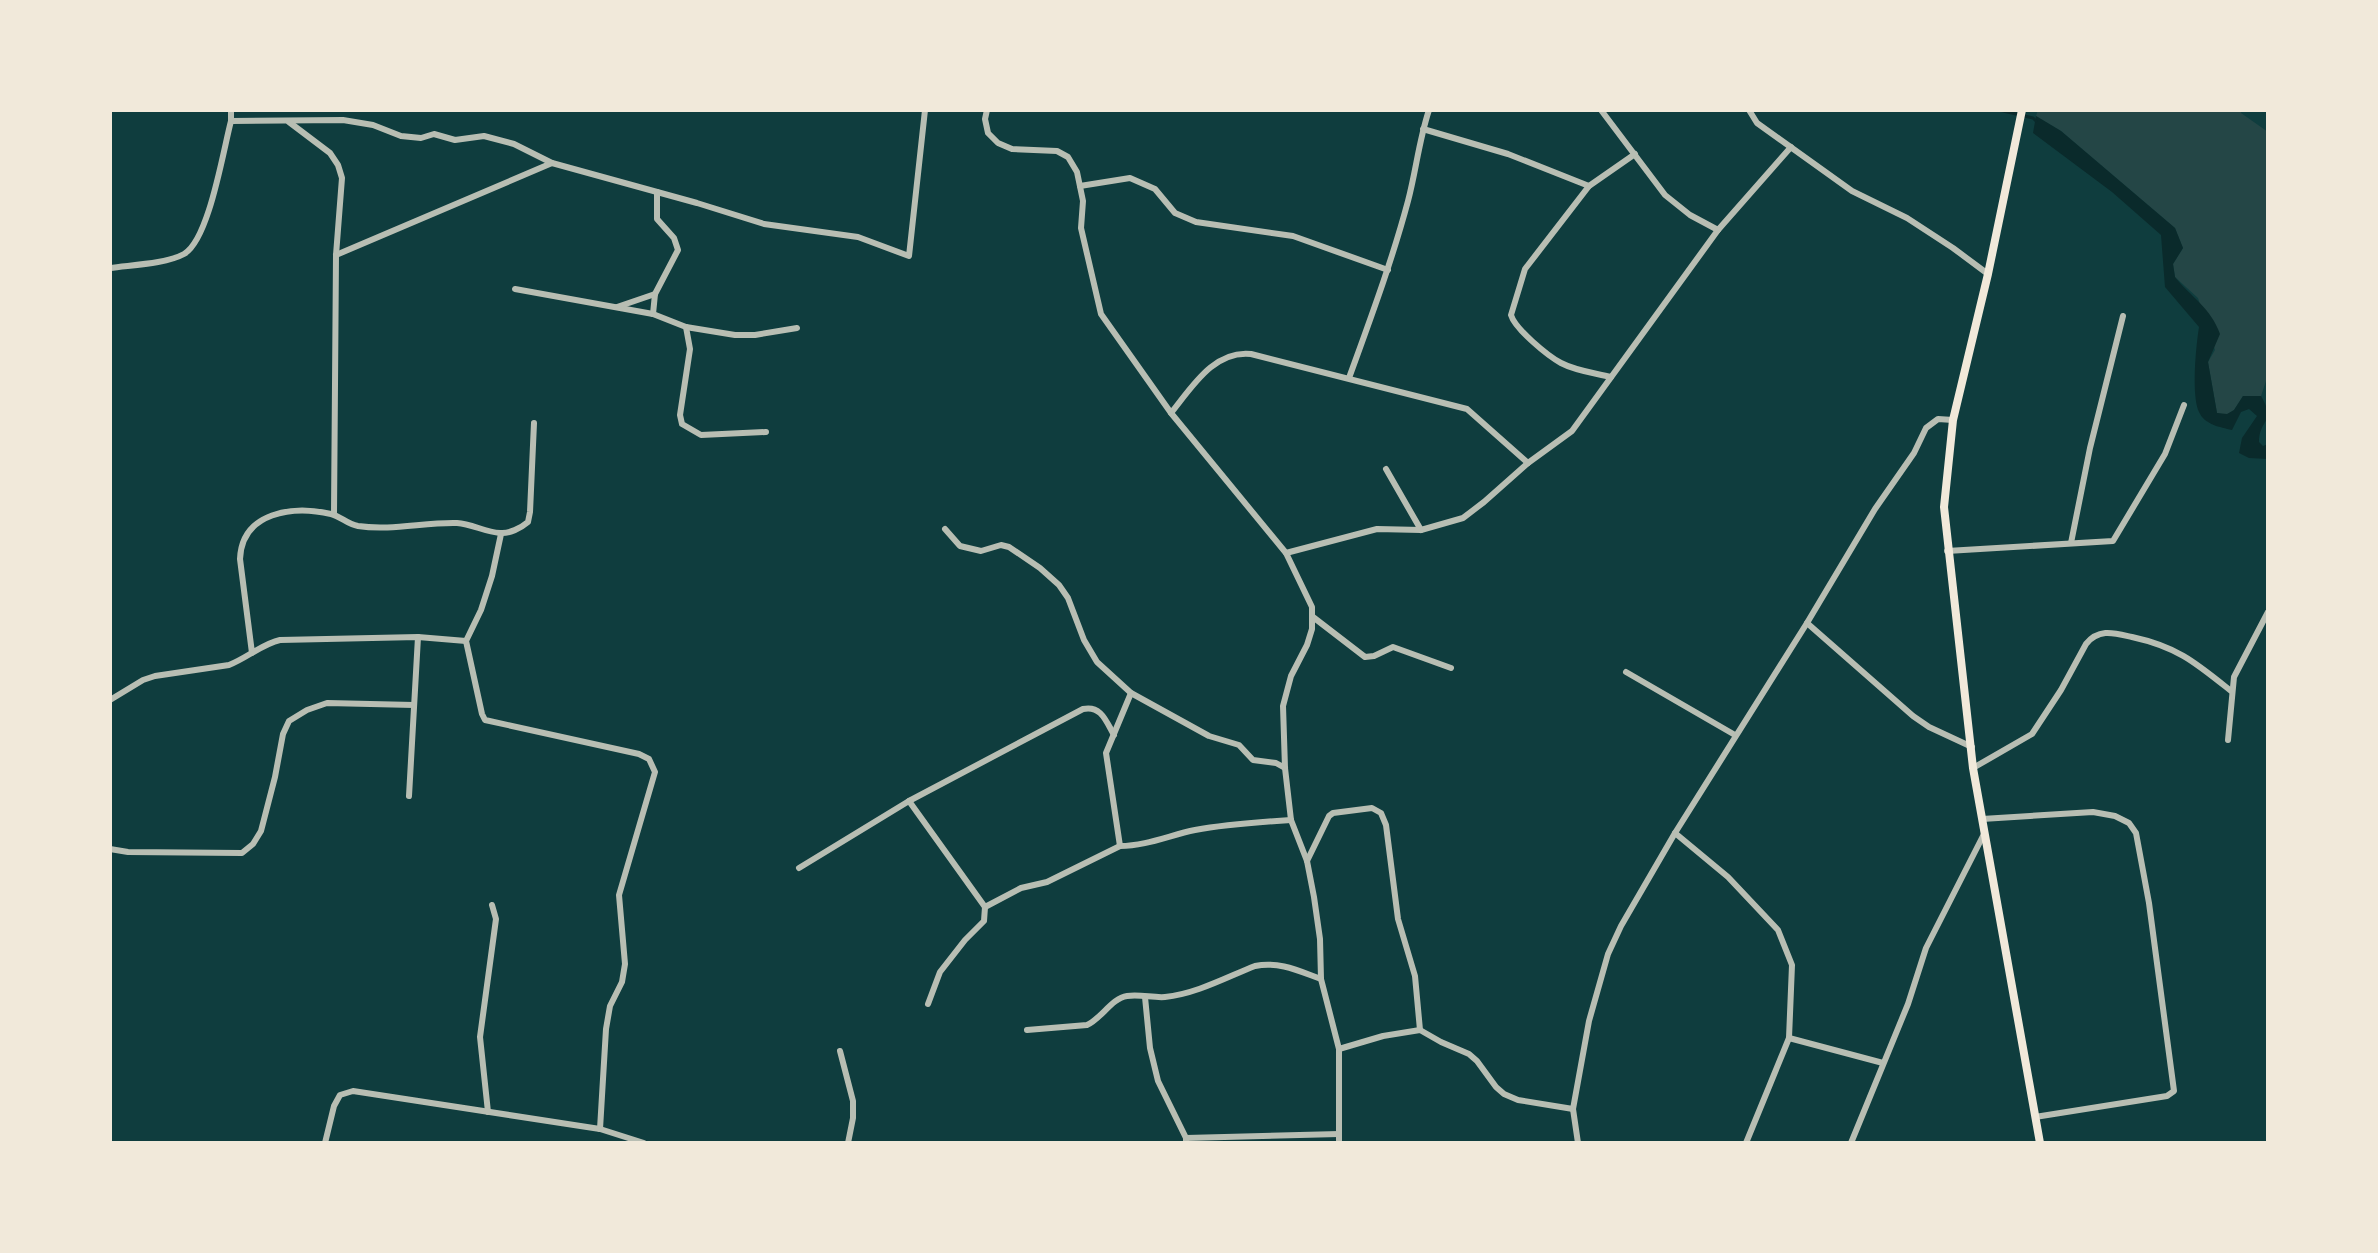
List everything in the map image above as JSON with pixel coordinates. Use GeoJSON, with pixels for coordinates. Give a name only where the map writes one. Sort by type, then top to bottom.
{"type":"FeatureCollection","features":[{"type":"Feature","properties":{"kind":"main road"},"geometry":{"type":"LineString","coordinates":[[2022,110],[1988,274],[1953,420],[1944,507],[1973,768],[2040,1143]]}},
{"type":"Feature","properties":{"kind":"street"},"geometry":{"type":"LineString","coordinates":[[110,268],[169,259],[184,254],[195,245],[204,226],[231,121],[231,110]]}},
{"type":"Feature","properties":{"kind":"street"},"geometry":{"type":"LineString","coordinates":[[316,110],[316,120]]}},
{"type":"Feature","properties":{"kind":"street"},"geometry":{"type":"LineString","coordinates":[[231,121],[343,120],[373,125],[401,136],[421,138],[434,134],[455,140],[484,136],[514,144],[552,163],[764,224],[858,237],[909,256],[925,110]]}},
{"type":"Feature","properties":{"kind":"street"},"geometry":{"type":"LineString","coordinates":[[987,110],[988,133],[998,143],[1012,149],[1057,151],[1068,157],[1077,172],[1080,186],[1083,201],[1081,228],[1101,314],[1171,413],[1286,553],[1312,607],[1307,645],[1291,676],[1283,706],[1285,768],[1291,820],[1307,861],[1320,939],[1321,979],[1339,1049],[1339,1143]]}},
{"type":"Feature","properties":{"kind":"street"},"geometry":{"type":"LineString","coordinates":[[1349,378],[1388,270],[1409,198],[1429,110]]}},
{"type":"Feature","properties":{"kind":"street"},"geometry":{"type":"LineString","coordinates":[[1601,110],[1665,195],[1690,215],[1718,230]]}},
{"type":"Feature","properties":{"kind":"street"},"geometry":{"type":"LineString","coordinates":[[1749,110],[1757,123],[1852,191],[1907,218],[1988,274]]}},
{"type":"Feature","properties":{"kind":"street"},"geometry":{"type":"LineString","coordinates":[[287,121],[330,153],[342,178],[336,255],[334,514]]}},
{"type":"Feature","properties":{"kind":"street"},"geometry":{"type":"LineString","coordinates":[[1423,129],[1508,154],[1589,186]]}},
{"type":"Feature","properties":{"kind":"street"},"geometry":{"type":"LineString","coordinates":[[1286,553],[1377,529],[1421,530],[1463,518],[1528,463],[1572,431],[1718,230],[1791,147]]}},
{"type":"Feature","properties":{"kind":"street"},"geometry":{"type":"LineString","coordinates":[[1611,377],[1558,361],[1517,326],[1511,315],[1525,269],[1589,186],[1635,154]]}},
{"type":"Feature","properties":{"kind":"street"},"geometry":{"type":"LineString","coordinates":[[336,255],[552,163]]}},
{"type":"Feature","properties":{"kind":"street"},"geometry":{"type":"LineString","coordinates":[[1080,186],[1130,178],[1155,189],[1175,213],[1196,222],[1293,236],[1388,270]]}},
{"type":"Feature","properties":{"kind":"street"},"geometry":{"type":"LineString","coordinates":[[653,314],[655,294],[678,250],[674,238],[657,219],[657,192]]}},
{"type":"Feature","properties":{"kind":"street"},"geometry":{"type":"LineString","coordinates":[[515,289],[653,314],[686,327],[745,335],[797,328]]}},
{"type":"Feature","properties":{"kind":"street"},"geometry":{"type":"LineString","coordinates":[[616,307],[655,294]]}},
{"type":"Feature","properties":{"kind":"street"},"geometry":{"type":"LineString","coordinates":[[2071,543],[2090,448],[2123,316]]}},
{"type":"Feature","properties":{"kind":"street"},"geometry":{"type":"LineString","coordinates":[[686,327],[690,349],[680,415],[682,424],[701,435],[766,432]]}},
{"type":"Feature","properties":{"kind":"street"},"geometry":{"type":"LineString","coordinates":[[1171,413],[1204,373],[1229,355],[1240,353],[1467,409],[1528,463]]}},
{"type":"Feature","properties":{"kind":"street"},"geometry":{"type":"LineString","coordinates":[[1947,551],[2109,542],[2115,539],[2165,454],[2184,405]]}},
{"type":"Feature","properties":{"kind":"street"},"geometry":{"type":"LineString","coordinates":[[1578,1143],[1573,1109],[1589,1021],[1608,954],[1621,926],[1735,735],[1867,522],[1914,453],[1926,428],[1938,419],[1953,420]]}},
{"type":"Feature","properties":{"kind":"street"},"geometry":{"type":"LineString","coordinates":[[252,653],[241,547],[246,536],[268,517],[281,511],[334,514],[343,522],[359,526],[413,527],[463,523],[501,534],[521,527],[528,522],[534,423]]}},
{"type":"Feature","properties":{"kind":"street"},"geometry":{"type":"LineString","coordinates":[[1386,469],[1421,530]]}},
{"type":"Feature","properties":{"kind":"street"},"geometry":{"type":"LineString","coordinates":[[945,529],[960,546],[967,549],[981,551],[1001,545],[1009,547],[1040,568],[1068,598],[1084,640],[1097,662],[1131,693],[1209,736],[1239,745],[1253,760],[1276,763],[1285,768]]}},
{"type":"Feature","properties":{"kind":"street"},"geometry":{"type":"LineString","coordinates":[[501,534],[481,610],[466,641],[485,720],[639,754],[649,759],[655,772],[619,895],[625,964],[622,982],[610,1006],[606,1029],[600,1129]]}},
{"type":"Feature","properties":{"kind":"street"},"geometry":{"type":"LineString","coordinates":[[2228,740],[2231,691],[2238,667],[2268,612]]}},
{"type":"Feature","properties":{"kind":"street"},"geometry":{"type":"LineString","coordinates":[[1313,617],[1365,657],[1393,647],[1451,668]]}},
{"type":"Feature","properties":{"kind":"street"},"geometry":{"type":"LineString","coordinates":[[1807,623],[1913,716],[1972,747]]}},
{"type":"Feature","properties":{"kind":"street"},"geometry":{"type":"LineString","coordinates":[[1973,768],[2032,734],[2086,644],[2103,632],[2144,639],[2176,650],[2231,691]]}},
{"type":"Feature","properties":{"kind":"street"},"geometry":{"type":"LineString","coordinates":[[110,700],[143,680],[229,665],[280,640],[418,637],[466,641]]}},
{"type":"Feature","properties":{"kind":"street"},"geometry":{"type":"LineString","coordinates":[[409,796],[418,637]]}},
{"type":"Feature","properties":{"kind":"street"},"geometry":{"type":"LineString","coordinates":[[1626,672],[1735,735]]}},
{"type":"Feature","properties":{"kind":"street"},"geometry":{"type":"LineString","coordinates":[[1120,846],[1106,753],[1131,693]]}},
{"type":"Feature","properties":{"kind":"street"},"geometry":{"type":"LineString","coordinates":[[110,849],[128,852],[242,853],[253,844],[261,831],[283,734],[289,721],[327,703],[414,705]]}},
{"type":"Feature","properties":{"kind":"street"},"geometry":{"type":"LineString","coordinates":[[799,868],[909,801],[1083,709],[1097,709],[1114,735]]}},
{"type":"Feature","properties":{"kind":"street"},"geometry":{"type":"LineString","coordinates":[[909,801],[985,907],[984,921],[940,972],[928,1004]]}},
{"type":"Feature","properties":{"kind":"street"},"geometry":{"type":"LineString","coordinates":[[1307,861],[1333,813],[1372,808],[1381,813],[1386,825],[1398,919],[1415,976],[1420,1030]]}},
{"type":"Feature","properties":{"kind":"street"},"geometry":{"type":"LineString","coordinates":[[1982,819],[2093,812],[2115,816],[2129,823],[2136,833],[2149,903],[2174,1091],[2167,1096],[2035,1117]]}},
{"type":"Feature","properties":{"kind":"street"},"geometry":{"type":"LineString","coordinates":[[985,907],[1021,888],[1047,882],[1120,846],[1132,846],[1193,830],[1291,820]]}},
{"type":"Feature","properties":{"kind":"street"},"geometry":{"type":"LineString","coordinates":[[1675,833],[1728,877],[1778,930],[1792,965],[1789,1038],[1746,1143]]}},
{"type":"Feature","properties":{"kind":"street"},"geometry":{"type":"LineString","coordinates":[[1851,1143],[1908,1004],[1926,948],[1984,834]]}},
{"type":"Feature","properties":{"kind":"street"},"geometry":{"type":"LineString","coordinates":[[488,1112],[480,1037],[496,919],[492,905]]}},
{"type":"Feature","properties":{"kind":"street"},"geometry":{"type":"LineString","coordinates":[[1027,1030],[1087,1025],[1125,996],[1165,997],[1267,964],[1290,967],[1321,979]]}},
{"type":"Feature","properties":{"kind":"street"},"geometry":{"type":"LineString","coordinates":[[1145,997],[1150,1048],[1158,1081],[1186,1141],[1339,1134]]}},
{"type":"Feature","properties":{"kind":"street"},"geometry":{"type":"LineString","coordinates":[[1339,1049],[1383,1036],[1420,1030],[1469,1054],[1504,1094],[1518,1100],[1573,1109]]}},
{"type":"Feature","properties":{"kind":"street"},"geometry":{"type":"LineString","coordinates":[[1789,1038],[1883,1063]]}},
{"type":"Feature","properties":{"kind":"street"},"geometry":{"type":"LineString","coordinates":[[840,1051],[853,1101],[848,1143]]}},
{"type":"Feature","properties":{"kind":"street"},"geometry":{"type":"LineString","coordinates":[[325,1143],[334,1106],[340,1095],[353,1091],[600,1129],[644,1143]]}},
{"type":"Feature","properties":{"kind":"shaded area"},"geometry":{"type":"Polygon","coordinates":[[[2038,110],[2242,110],[2241,113],[2268,132],[2268,375],[2261,396],[2243,396],[2227,415],[2217,413],[2208,362],[2215,350],[2198,298],[2175,277],[2173,264],[2183,248],[2175,228],[2061,131],[2036,116],[2038,110]]]}},
{"type":"Feature","properties":{"kind":"shaded area"},"geometry":{"type":"Polygon","coordinates":[[[2036,116],[2061,131],[2175,228],[2183,248],[2173,264],[2175,277],[2206,310],[2220,334],[2208,362],[2217,413],[2227,414],[2234,410],[2243,396],[2261,396],[2267,416],[2259,442],[2263,446],[2268,444],[2268,459],[2249,458],[2239,453],[2242,438],[2257,416],[2249,409],[2241,412],[2232,430],[2209,423],[2199,412],[2195,383],[2199,327],[2165,287],[2161,235],[2112,192],[2033,133],[2036,116]]]}},
{"type":"Feature","properties":{"kind":"waterway"},"geometry":{"type":"LineString","coordinates":[[1999,110],[2036,121]]}}]}
